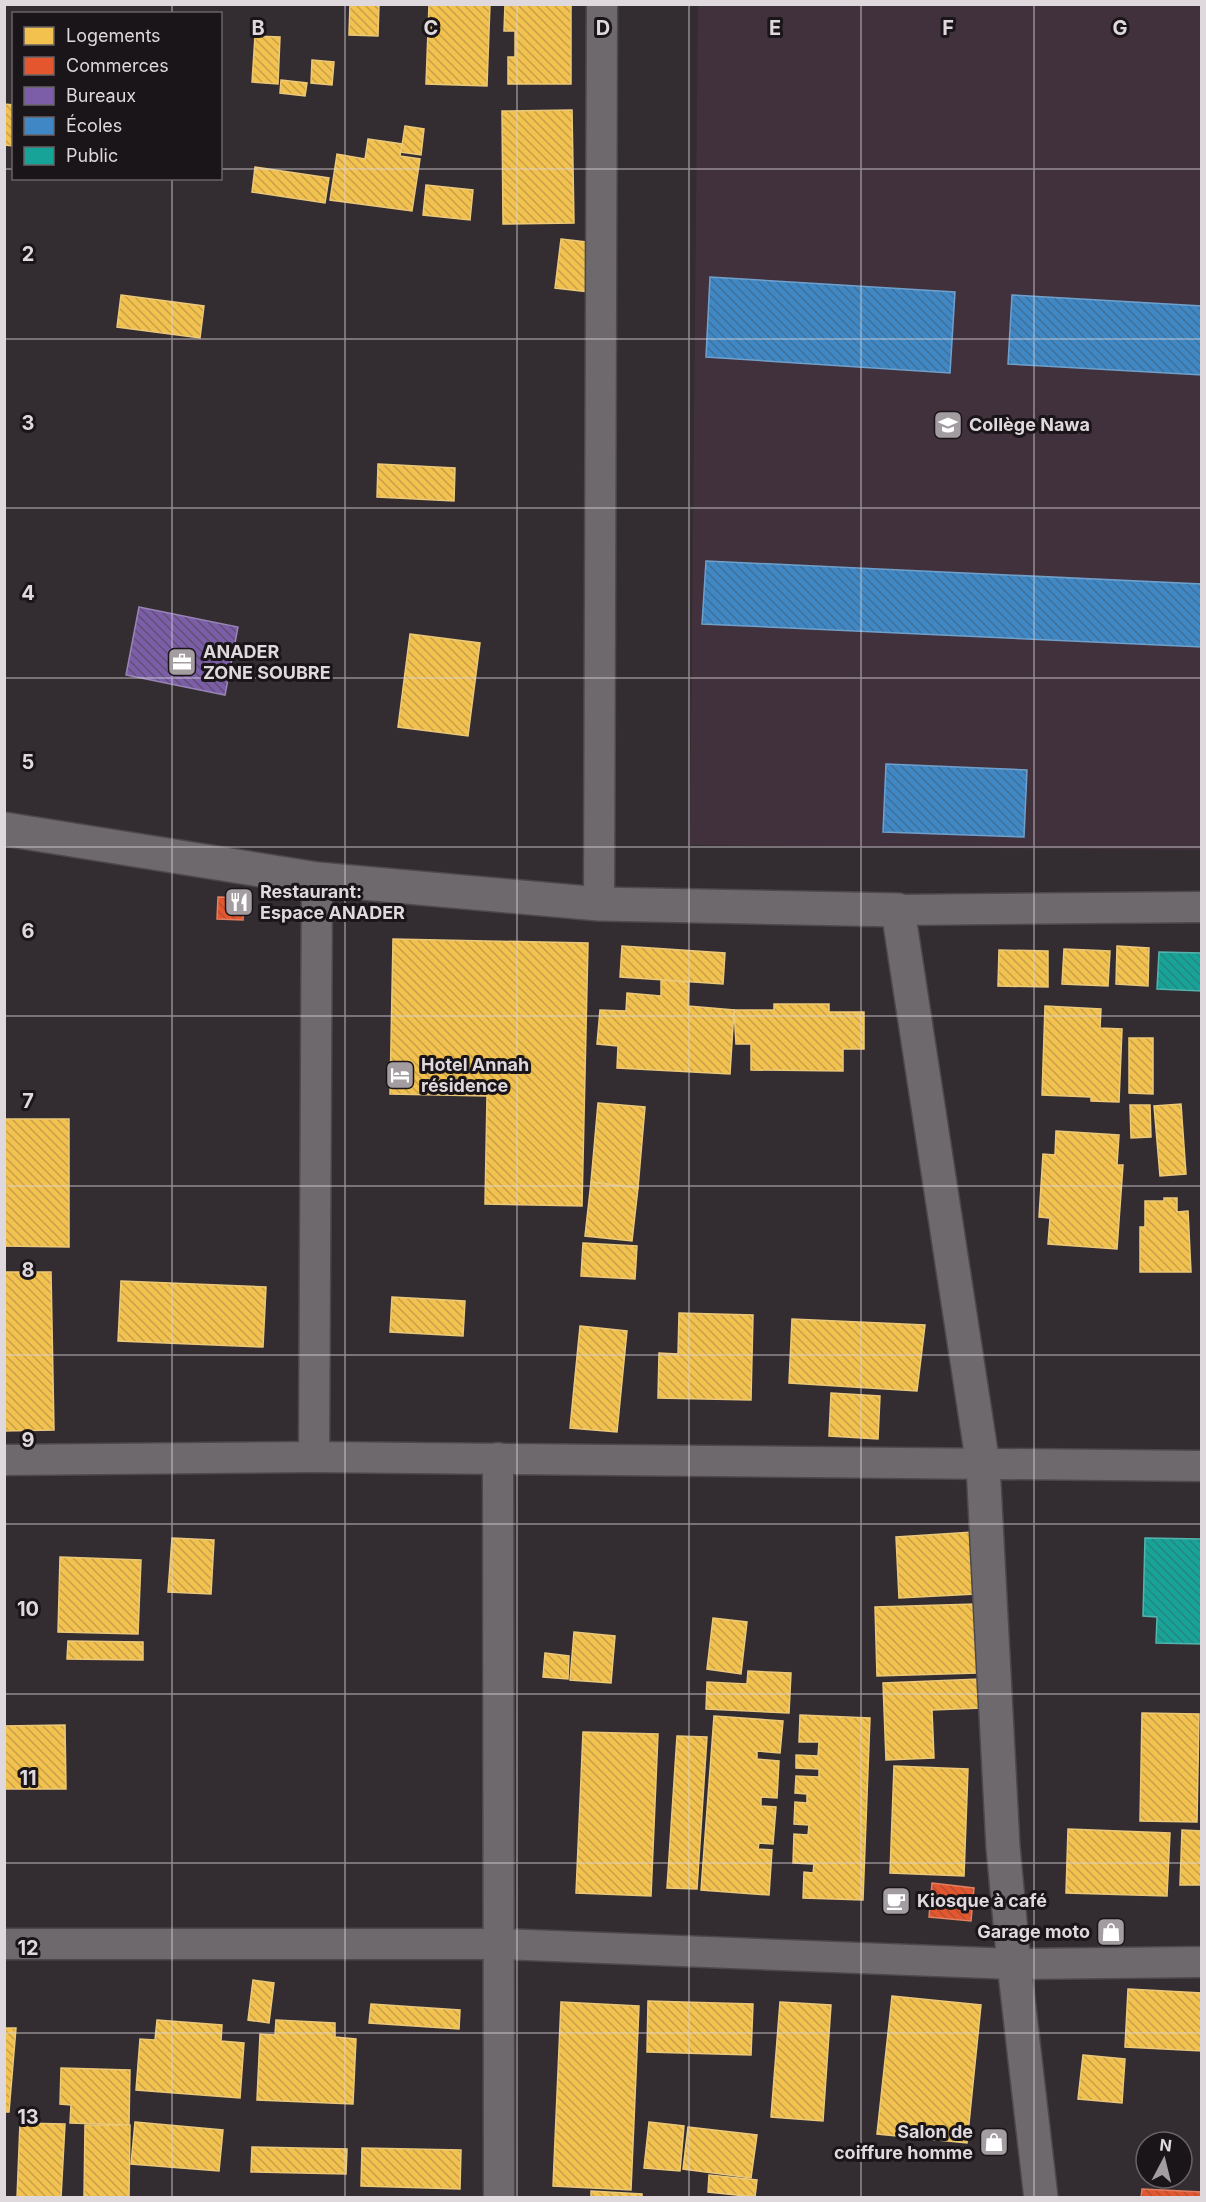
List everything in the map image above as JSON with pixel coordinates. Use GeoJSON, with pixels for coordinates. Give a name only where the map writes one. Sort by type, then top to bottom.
{"type":"FeatureCollection","features":[{"type":"Feature","properties":{"kind":"street"},"geometry":{"type":"LineString","coordinates":[[599,904],[602,4]]}},
{"type":"Feature","properties":{"kind":"street"},"geometry":{"type":"LineString","coordinates":[[4,829],[317,879],[599,904],[898,910],[1202,907]]}},
{"type":"Feature","properties":{"kind":"street"},"geometry":{"type":"LineString","coordinates":[[314,1457],[317,879]]}},
{"type":"Feature","properties":{"kind":"street"},"geometry":{"type":"LineString","coordinates":[[898,910],[983,1465],[1003,1847],[1041,2198]]}},
{"type":"Feature","properties":{"kind":"street"},"geometry":{"type":"LineString","coordinates":[[4,1460],[314,1457],[1202,1466]]}},
{"type":"Feature","properties":{"kind":"street"},"geometry":{"type":"LineString","coordinates":[[498,1458],[499,2198]]}},
{"type":"Feature","properties":{"kind":"street"},"geometry":{"type":"LineString","coordinates":[[4,1944],[499,1944],[1014,1964],[1202,1962]]}},
{"type":"Feature","properties":{"kind":"shaded area","name":"Collège Nawa"},"geometry":{"type":"Polygon","coordinates":[[[698,5],[1201,5],[1201,850],[690,845],[698,5]]]}},
{"type":"Feature","properties":{"kind":"building: Logements"},"geometry":{"type":"Polygon","coordinates":[[[350,4],[379,4],[378,36],[349,35],[350,4]]]}},
{"type":"Feature","properties":{"kind":"building: Logements"},"geometry":{"type":"Polygon","coordinates":[[[429,4],[490,4],[487,86],[426,84],[429,4]]]}},
{"type":"Feature","properties":{"kind":"building: Logements"},"geometry":{"type":"Polygon","coordinates":[[[505,4],[571,4],[571,84],[508,84],[508,57],[515,57],[515,31],[504,31],[505,4]]]}},
{"type":"Feature","properties":{"kind":"building: Logements"},"geometry":{"type":"Polygon","coordinates":[[[255,36],[280,37],[278,84],[252,82],[255,36]]]}},
{"type":"Feature","properties":{"kind":"building: Logements"},"geometry":{"type":"Polygon","coordinates":[[[312,60],[334,62],[332,85],[311,83],[312,60]]]}},
{"type":"Feature","properties":{"kind":"building: Logements"},"geometry":{"type":"Polygon","coordinates":[[[281,80],[307,83],[305,96],[280,93],[281,80]]]}},
{"type":"Feature","properties":{"kind":"building: Logements"},"geometry":{"type":"Polygon","coordinates":[[[4,104],[12,105],[12,146],[4,145],[4,104]]]}},
{"type":"Feature","properties":{"kind":"building: Logements"},"geometry":{"type":"Polygon","coordinates":[[[572,110],[574,223],[503,224],[502,111],[572,110]]]}},
{"type":"Feature","properties":{"kind":"building: Logements"},"geometry":{"type":"Polygon","coordinates":[[[405,126],[424,129],[421,155],[401,152],[405,126]]]}},
{"type":"Feature","properties":{"kind":"building: Logements"},"geometry":{"type":"Polygon","coordinates":[[[368,139],[402,144],[400,156],[420,159],[412,211],[330,200],[337,154],[365,159],[368,139]]]}},
{"type":"Feature","properties":{"kind":"building: Logements"},"geometry":{"type":"Polygon","coordinates":[[[255,167],[329,178],[325,203],[252,192],[255,167]]]}},
{"type":"Feature","properties":{"kind":"building: Logements"},"geometry":{"type":"Polygon","coordinates":[[[426,185],[473,190],[470,220],[423,215],[426,185]]]}},
{"type":"Feature","properties":{"kind":"building: Logements"},"geometry":{"type":"Polygon","coordinates":[[[561,239],[595,243],[589,292],[555,288],[561,239]]]}},
{"type":"Feature","properties":{"kind":"building: Logements"},"geometry":{"type":"Polygon","coordinates":[[[121,295],[204,306],[200,338],[117,327],[121,295]]]}},
{"type":"Feature","properties":{"kind":"building: Logements"},"geometry":{"type":"Polygon","coordinates":[[[378,464],[455,468],[454,501],[377,497],[378,464]]]}},
{"type":"Feature","properties":{"kind":"building: Logements"},"geometry":{"type":"Polygon","coordinates":[[[410,634],[480,643],[468,736],[398,727],[410,634]]]}},
{"type":"Feature","properties":{"kind":"building: Logements"},"geometry":{"type":"Polygon","coordinates":[[[393,939],[588,943],[582,1206],[485,1204],[487,1096],[390,1094],[393,939]]]}},
{"type":"Feature","properties":{"kind":"building: Logements"},"geometry":{"type":"Polygon","coordinates":[[[622,946],[725,953],[723,984],[620,977],[622,946]]]}},
{"type":"Feature","properties":{"kind":"building: Logements"},"geometry":{"type":"Polygon","coordinates":[[[1117,946],[1149,948],[1148,986],[1116,984],[1117,946]]]}},
{"type":"Feature","properties":{"kind":"building: Logements"},"geometry":{"type":"Polygon","coordinates":[[[1064,949],[1110,951],[1108,986],[1062,984],[1064,949]]]}},
{"type":"Feature","properties":{"kind":"building: Logements"},"geometry":{"type":"Polygon","coordinates":[[[999,950],[1048,951],[1048,987],[998,986],[999,950]]]}},
{"type":"Feature","properties":{"kind":"building: Logements"},"geometry":{"type":"Polygon","coordinates":[[[661,980],[689,982],[688,1006],[734,1010],[730,1074],[617,1068],[618,1046],[597,1044],[600,1010],[626,1011],[627,993],[661,996],[661,980]]]}},
{"type":"Feature","properties":{"kind":"building: Logements"},"geometry":{"type":"Polygon","coordinates":[[[774,1004],[829,1004],[829,1012],[864,1012],[864,1049],[843,1049],[843,1071],[751,1070],[751,1044],[736,1044],[734,1010],[774,1010],[774,1004]]]}},
{"type":"Feature","properties":{"kind":"building: Logements"},"geometry":{"type":"Polygon","coordinates":[[[1045,1006],[1101,1009],[1100,1028],[1122,1029],[1119,1102],[1091,1101],[1091,1097],[1042,1095],[1045,1006]]]}},
{"type":"Feature","properties":{"kind":"building: Logements"},"geometry":{"type":"Polygon","coordinates":[[[1129,1038],[1153,1038],[1153,1094],[1129,1093],[1129,1038]]]}},
{"type":"Feature","properties":{"kind":"building: Logements"},"geometry":{"type":"Polygon","coordinates":[[[598,1103],[645,1107],[638,1188],[591,1182],[598,1103]]]}},
{"type":"Feature","properties":{"kind":"building: Logements"},"geometry":{"type":"Polygon","coordinates":[[[1181,1104],[1186,1174],[1160,1176],[1154,1106],[1181,1104]]]}},
{"type":"Feature","properties":{"kind":"building: Logements"},"geometry":{"type":"Polygon","coordinates":[[[1130,1105],[1150,1105],[1151,1137],[1131,1138],[1130,1105]]]}},
{"type":"Feature","properties":{"kind":"building: Logements"},"geometry":{"type":"Polygon","coordinates":[[[4,1119],[69,1119],[69,1247],[4,1246],[4,1119]]]}},
{"type":"Feature","properties":{"kind":"building: Logements"},"geometry":{"type":"Polygon","coordinates":[[[1056,1131],[1119,1135],[1117,1165],[1123,1165],[1117,1249],[1048,1244],[1050,1218],[1039,1217],[1043,1154],[1055,1155],[1056,1131]]]}},
{"type":"Feature","properties":{"kind":"building: Logements"},"geometry":{"type":"Polygon","coordinates":[[[591,1182],[638,1188],[632,1241],[585,1236],[591,1182]]]}},
{"type":"Feature","properties":{"kind":"building: Logements"},"geometry":{"type":"Polygon","coordinates":[[[1164,1198],[1177,1198],[1177,1212],[1188,1211],[1191,1272],[1140,1272],[1140,1227],[1145,1227],[1145,1201],[1164,1201],[1164,1198]]]}},
{"type":"Feature","properties":{"kind":"building: Logements"},"geometry":{"type":"Polygon","coordinates":[[[583,1243],[637,1246],[635,1279],[581,1276],[583,1243]]]}},
{"type":"Feature","properties":{"kind":"building: Logements"},"geometry":{"type":"Polygon","coordinates":[[[4,1272],[51,1272],[54,1430],[4,1431],[4,1272]]]}},
{"type":"Feature","properties":{"kind":"building: Logements"},"geometry":{"type":"Polygon","coordinates":[[[121,1281],[266,1287],[263,1347],[118,1341],[121,1281]]]}},
{"type":"Feature","properties":{"kind":"building: Logements"},"geometry":{"type":"Polygon","coordinates":[[[392,1297],[465,1301],[463,1336],[390,1332],[392,1297]]]}},
{"type":"Feature","properties":{"kind":"building: Logements"},"geometry":{"type":"Polygon","coordinates":[[[679,1313],[753,1315],[751,1400],[658,1398],[659,1353],[678,1354],[679,1313]]]}},
{"type":"Feature","properties":{"kind":"building: Logements"},"geometry":{"type":"Polygon","coordinates":[[[792,1319],[925,1325],[917,1391],[789,1383],[792,1319]]]}},
{"type":"Feature","properties":{"kind":"building: Logements"},"geometry":{"type":"Polygon","coordinates":[[[580,1326],[627,1331],[617,1432],[570,1428],[580,1326]]]}},
{"type":"Feature","properties":{"kind":"building: Logements"},"geometry":{"type":"Polygon","coordinates":[[[831,1393],[880,1396],[878,1439],[829,1436],[831,1393]]]}},
{"type":"Feature","properties":{"kind":"building: Logements"},"geometry":{"type":"Polygon","coordinates":[[[973,1532],[976,1594],[899,1598],[896,1537],[973,1532]]]}},
{"type":"Feature","properties":{"kind":"building: Logements"},"geometry":{"type":"Polygon","coordinates":[[[172,1538],[214,1540],[211,1594],[168,1592],[172,1538]]]}},
{"type":"Feature","properties":{"kind":"building: Logements"},"geometry":{"type":"Polygon","coordinates":[[[60,1557],[141,1560],[138,1634],[58,1632],[60,1557]]]}},
{"type":"Feature","properties":{"kind":"building: Logements"},"geometry":{"type":"Polygon","coordinates":[[[975,1604],[978,1673],[877,1676],[875,1607],[975,1604]]]}},
{"type":"Feature","properties":{"kind":"building: Logements"},"geometry":{"type":"Polygon","coordinates":[[[713,1618],[747,1622],[741,1674],[707,1669],[713,1618]]]}},
{"type":"Feature","properties":{"kind":"building: Logements"},"geometry":{"type":"Polygon","coordinates":[[[574,1632],[615,1636],[611,1683],[570,1680],[574,1632]]]}},
{"type":"Feature","properties":{"kind":"building: Logements"},"geometry":{"type":"Polygon","coordinates":[[[68,1641],[143,1642],[143,1660],[67,1659],[68,1641]]]}},
{"type":"Feature","properties":{"kind":"building: Logements"},"geometry":{"type":"Polygon","coordinates":[[[545,1653],[569,1656],[568,1679],[543,1677],[545,1653]]]}},
{"type":"Feature","properties":{"kind":"building: Logements"},"geometry":{"type":"Polygon","coordinates":[[[748,1671],[791,1673],[789,1713],[706,1709],[707,1682],[747,1684],[748,1671]]]}},
{"type":"Feature","properties":{"kind":"building: Logements"},"geometry":{"type":"Polygon","coordinates":[[[980,1679],[982,1708],[932,1710],[934,1758],[886,1760],[883,1683],[980,1679]]]}},
{"type":"Feature","properties":{"kind":"building: Logements"},"geometry":{"type":"Polygon","coordinates":[[[1142,1713],[1199,1714],[1197,1822],[1140,1821],[1142,1713]]]}},
{"type":"Feature","properties":{"kind":"building: Logements"},"geometry":{"type":"Polygon","coordinates":[[[800,1715],[870,1718],[863,1900],[803,1898],[804,1872],[813,1873],[814,1864],[793,1863],[794,1834],[808,1835],[809,1825],[794,1824],[795,1802],[807,1803],[807,1794],[795,1793],[796,1776],[819,1777],[819,1769],[796,1768],[796,1755],[818,1756],[819,1742],[799,1742],[800,1715]]]}},
{"type":"Feature","properties":{"kind":"building: Logements"},"geometry":{"type":"Polygon","coordinates":[[[714,1716],[783,1721],[780,1753],[757,1751],[757,1759],[779,1761],[777,1798],[761,1797],[761,1806],[776,1807],[773,1844],[759,1843],[758,1849],[772,1850],[769,1895],[701,1890],[714,1716]]]}},
{"type":"Feature","properties":{"kind":"building: Logements"},"geometry":{"type":"Polygon","coordinates":[[[65,1725],[66,1789],[4,1789],[4,1726],[65,1725]]]}},
{"type":"Feature","properties":{"kind":"building: Logements"},"geometry":{"type":"Polygon","coordinates":[[[583,1732],[658,1734],[651,1896],[576,1893],[583,1732]]]}},
{"type":"Feature","properties":{"kind":"building: Logements"},"geometry":{"type":"Polygon","coordinates":[[[677,1736],[707,1737],[697,1889],[667,1888],[677,1736]]]}},
{"type":"Feature","properties":{"kind":"building: Logements"},"geometry":{"type":"Polygon","coordinates":[[[894,1766],[968,1769],[964,1876],[890,1873],[894,1766]]]}},
{"type":"Feature","properties":{"kind":"building: Logements"},"geometry":{"type":"Polygon","coordinates":[[[1068,1829],[1170,1833],[1167,1896],[1066,1893],[1068,1829]]]}},
{"type":"Feature","properties":{"kind":"building: Logements"},"geometry":{"type":"Polygon","coordinates":[[[1182,1830],[1202,1831],[1202,1885],[1180,1885],[1182,1830]]]}},
{"type":"Feature","properties":{"kind":"building: Logements"},"geometry":{"type":"Polygon","coordinates":[[[253,1980],[274,1983],[269,2023],[248,2020],[253,1980]]]}},
{"type":"Feature","properties":{"kind":"building: Logements"},"geometry":{"type":"Polygon","coordinates":[[[1128,1989],[1202,1993],[1202,2051],[1125,2047],[1128,1989]]]}},
{"type":"Feature","properties":{"kind":"building: Logements"},"geometry":{"type":"Polygon","coordinates":[[[892,1996],[981,2005],[967,2143],[877,2134],[892,1996]]]}},
{"type":"Feature","properties":{"kind":"building: Logements"},"geometry":{"type":"Polygon","coordinates":[[[648,2001],[753,2004],[751,2055],[647,2052],[648,2001]]]}},
{"type":"Feature","properties":{"kind":"building: Logements"},"geometry":{"type":"Polygon","coordinates":[[[561,2002],[639,2006],[631,2190],[553,2186],[561,2002]]]}},
{"type":"Feature","properties":{"kind":"building: Logements"},"geometry":{"type":"Polygon","coordinates":[[[780,2002],[831,2005],[823,2121],[771,2117],[780,2002]]]}},
{"type":"Feature","properties":{"kind":"building: Logements"},"geometry":{"type":"Polygon","coordinates":[[[371,2004],[460,2010],[459,2029],[369,2023],[371,2004]]]}},
{"type":"Feature","properties":{"kind":"building: Logements"},"geometry":{"type":"Polygon","coordinates":[[[157,2020],[222,2025],[221,2041],[244,2043],[240,2098],[136,2090],[140,2039],[155,2040],[157,2020]]]}},
{"type":"Feature","properties":{"kind":"building: Logements"},"geometry":{"type":"Polygon","coordinates":[[[276,2020],[335,2023],[335,2037],[356,2039],[353,2104],[257,2100],[260,2034],[275,2035],[276,2020]]]}},
{"type":"Feature","properties":{"kind":"building: Logements"},"geometry":{"type":"Polygon","coordinates":[[[4,2028],[16,2028],[9,2112],[4,2112],[4,2028]]]}},
{"type":"Feature","properties":{"kind":"building: Logements"},"geometry":{"type":"Polygon","coordinates":[[[1083,2055],[1125,2059],[1122,2103],[1078,2099],[1083,2055]]]}},
{"type":"Feature","properties":{"kind":"building: Logements"},"geometry":{"type":"Polygon","coordinates":[[[61,2068],[130,2070],[129,2125],[70,2123],[71,2105],[60,2104],[61,2068]]]}},
{"type":"Feature","properties":{"kind":"building: Logements"},"geometry":{"type":"Polygon","coordinates":[[[135,2122],[223,2130],[219,2171],[131,2164],[135,2122]]]}},
{"type":"Feature","properties":{"kind":"building: Logements"},"geometry":{"type":"Polygon","coordinates":[[[649,2122],[684,2126],[680,2171],[644,2168],[649,2122]]]}},
{"type":"Feature","properties":{"kind":"building: Logements"},"geometry":{"type":"Polygon","coordinates":[[[20,2123],[65,2124],[61,2198],[17,2198],[20,2123]]]}},
{"type":"Feature","properties":{"kind":"building: Logements"},"geometry":{"type":"Polygon","coordinates":[[[85,2125],[130,2125],[129,2198],[84,2198],[85,2125]]]}},
{"type":"Feature","properties":{"kind":"building: Logements"},"geometry":{"type":"Polygon","coordinates":[[[688,2127],[757,2135],[751,2178],[683,2169],[688,2127]]]}},
{"type":"Feature","properties":{"kind":"building: Logements"},"geometry":{"type":"Polygon","coordinates":[[[252,2147],[347,2149],[346,2174],[251,2172],[252,2147]]]}},
{"type":"Feature","properties":{"kind":"building: Logements"},"geometry":{"type":"Polygon","coordinates":[[[362,2148],[461,2150],[460,2189],[361,2186],[362,2148]]]}},
{"type":"Feature","properties":{"kind":"building: Logements"},"geometry":{"type":"Polygon","coordinates":[[[709,2175],[757,2180],[755,2197],[708,2192],[709,2175]]]}},
{"type":"Feature","properties":{"kind":"building: Logements"},"geometry":{"type":"Polygon","coordinates":[[[591,2191],[642,2194],[642,2198],[591,2198],[591,2191]]]}},
{"type":"Feature","properties":{"kind":"building: Commerces"},"geometry":{"type":"Polygon","coordinates":[[[218,897],[244,898],[243,920],[217,919],[218,897]]]}},
{"type":"Feature","properties":{"kind":"building: Commerces"},"geometry":{"type":"Polygon","coordinates":[[[932,1883],[974,1888],[971,1921],[929,1917],[932,1883]]]}},
{"type":"Feature","properties":{"kind":"building: Commerces"},"geometry":{"type":"Polygon","coordinates":[[[1142,2190],[1202,2192],[1202,2198],[1141,2198],[1142,2190]]]}},
{"type":"Feature","properties":{"kind":"building: Bureaux"},"geometry":{"type":"Polygon","coordinates":[[[139,607],[238,627],[225,695],[126,675],[139,607]]]}},
{"type":"Feature","properties":{"kind":"building: Écoles"},"geometry":{"type":"Polygon","coordinates":[[[710,277],[955,292],[950,373],[706,357],[710,277]]]}},
{"type":"Feature","properties":{"kind":"building: Écoles"},"geometry":{"type":"Polygon","coordinates":[[[1012,295],[1202,306],[1202,375],[1008,364],[1012,295]]]}},
{"type":"Feature","properties":{"kind":"building: Écoles"},"geometry":{"type":"Polygon","coordinates":[[[706,561],[1202,584],[1202,647],[702,624],[706,561]]]}},
{"type":"Feature","properties":{"kind":"building: Écoles"},"geometry":{"type":"Polygon","coordinates":[[[886,764],[1027,770],[1024,837],[883,832],[886,764]]]}},
{"type":"Feature","properties":{"kind":"building: Public"},"geometry":{"type":"Polygon","coordinates":[[[1159,952],[1202,953],[1202,991],[1157,989],[1159,952]]]}},
{"type":"Feature","properties":{"kind":"building: Public"},"geometry":{"type":"Polygon","coordinates":[[[1145,1538],[1202,1539],[1202,1644],[1156,1643],[1157,1617],[1143,1616],[1145,1538]]]}},
{"type":"Feature","properties":{"kind":"place","name":"Collège Nawa"},"geometry":{"type":"Point","coordinates":[948,425]}},
{"type":"Feature","properties":{"kind":"place","name":"ANADER ZONE SOUBRE"},"geometry":{"type":"Point","coordinates":[182,662]}},
{"type":"Feature","properties":{"kind":"place","name":"Restaurant: Espace ANADER"},"geometry":{"type":"Point","coordinates":[239,902]}},
{"type":"Feature","properties":{"kind":"place","name":"Hotel Annah résidence"},"geometry":{"type":"Point","coordinates":[400,1075]}},
{"type":"Feature","properties":{"kind":"place","name":"Kiosque à café"},"geometry":{"type":"Point","coordinates":[896,1901]}},
{"type":"Feature","properties":{"kind":"place","name":"Garage moto"},"geometry":{"type":"Point","coordinates":[1111,1932]}},
{"type":"Feature","properties":{"kind":"place","name":"Salon de coiffure homme"},"geometry":{"type":"Point","coordinates":[994,2142]}}]}
